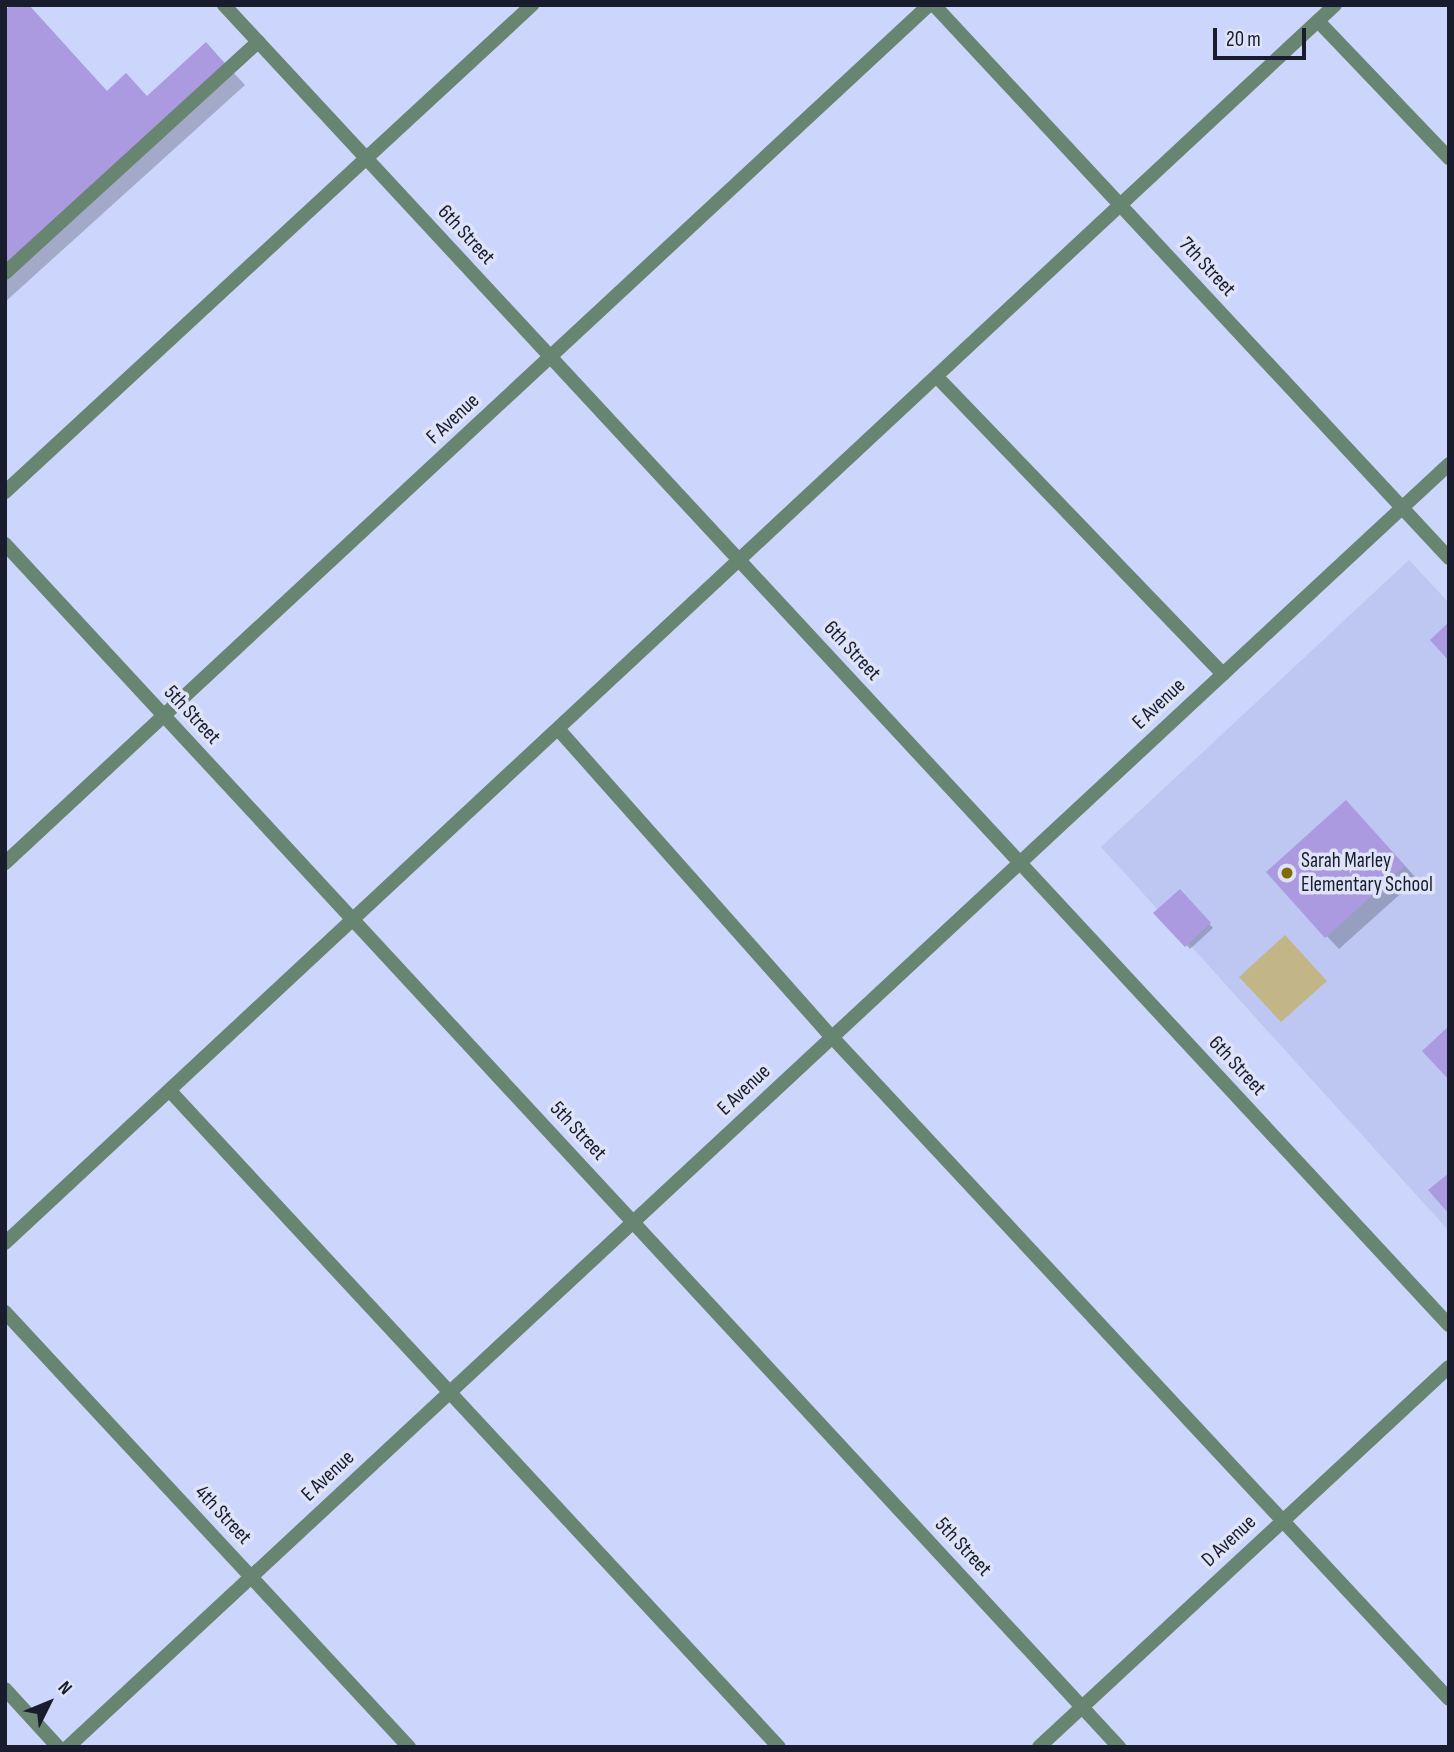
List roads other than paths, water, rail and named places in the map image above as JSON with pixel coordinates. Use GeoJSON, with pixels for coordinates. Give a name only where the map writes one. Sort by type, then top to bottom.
{"type":"FeatureCollection","features":[{"type":"Feature","properties":{"kind":"street","name":"6th Street"},"geometry":{"type":"LineString","coordinates":[[224,5],[1449,1325]]}},
{"type":"Feature","properties":{"kind":"street"},"geometry":{"type":"LineString","coordinates":[[5,492],[532,5]]}},
{"type":"Feature","properties":{"kind":"street","name":"7th Street"},"geometry":{"type":"LineString","coordinates":[[932,5],[1449,558]]}},
{"type":"Feature","properties":{"kind":"street","name":"F Avenue"},"geometry":{"type":"LineString","coordinates":[[5,863],[932,5]]}},
{"type":"Feature","properties":{"kind":"street"},"geometry":{"type":"LineString","coordinates":[[5,1243],[1123,207],[1335,5]]}},
{"type":"Feature","properties":{"kind":"street"},"geometry":{"type":"LineString","coordinates":[[1318,21],[1449,158]]}},
{"type":"Feature","properties":{"kind":"street"},"geometry":{"type":"LineString","coordinates":[[5,274],[258,42]]}},
{"type":"Feature","properties":{"kind":"street"},"geometry":{"type":"LineString","coordinates":[[937,378],[1223,674]]}},
{"type":"Feature","properties":{"kind":"street","name":"E Avenue"},"geometry":{"type":"LineString","coordinates":[[68,1747],[1449,464]]}},
{"type":"Feature","properties":{"kind":"street","name":"5th Street"},"geometry":{"type":"LineString","coordinates":[[5,544],[1119,1747]]}},
{"type":"Feature","properties":{"kind":"street"},"geometry":{"type":"LineString","coordinates":[[559,730],[832,1037],[1281,1522],[1449,1699]]}},
{"type":"Feature","properties":{"kind":"street"},"geometry":{"type":"LineString","coordinates":[[170,1091],[779,1747]]}},
{"type":"Feature","properties":{"kind":"street","name":"4th Street"},"geometry":{"type":"LineString","coordinates":[[5,1312],[409,1747]]}},
{"type":"Feature","properties":{"kind":"street","name":"D Avenue"},"geometry":{"type":"LineString","coordinates":[[1039,1747],[1449,1367]]}},
{"type":"Feature","properties":{"kind":"street"},"geometry":{"type":"LineString","coordinates":[[5,1689],[58,1747]]}},
{"type":"Feature","properties":{"kind":"place","name":"Sarah Marley Elementary School"},"geometry":{"type":"Point","coordinates":[1287,873]}}]}
